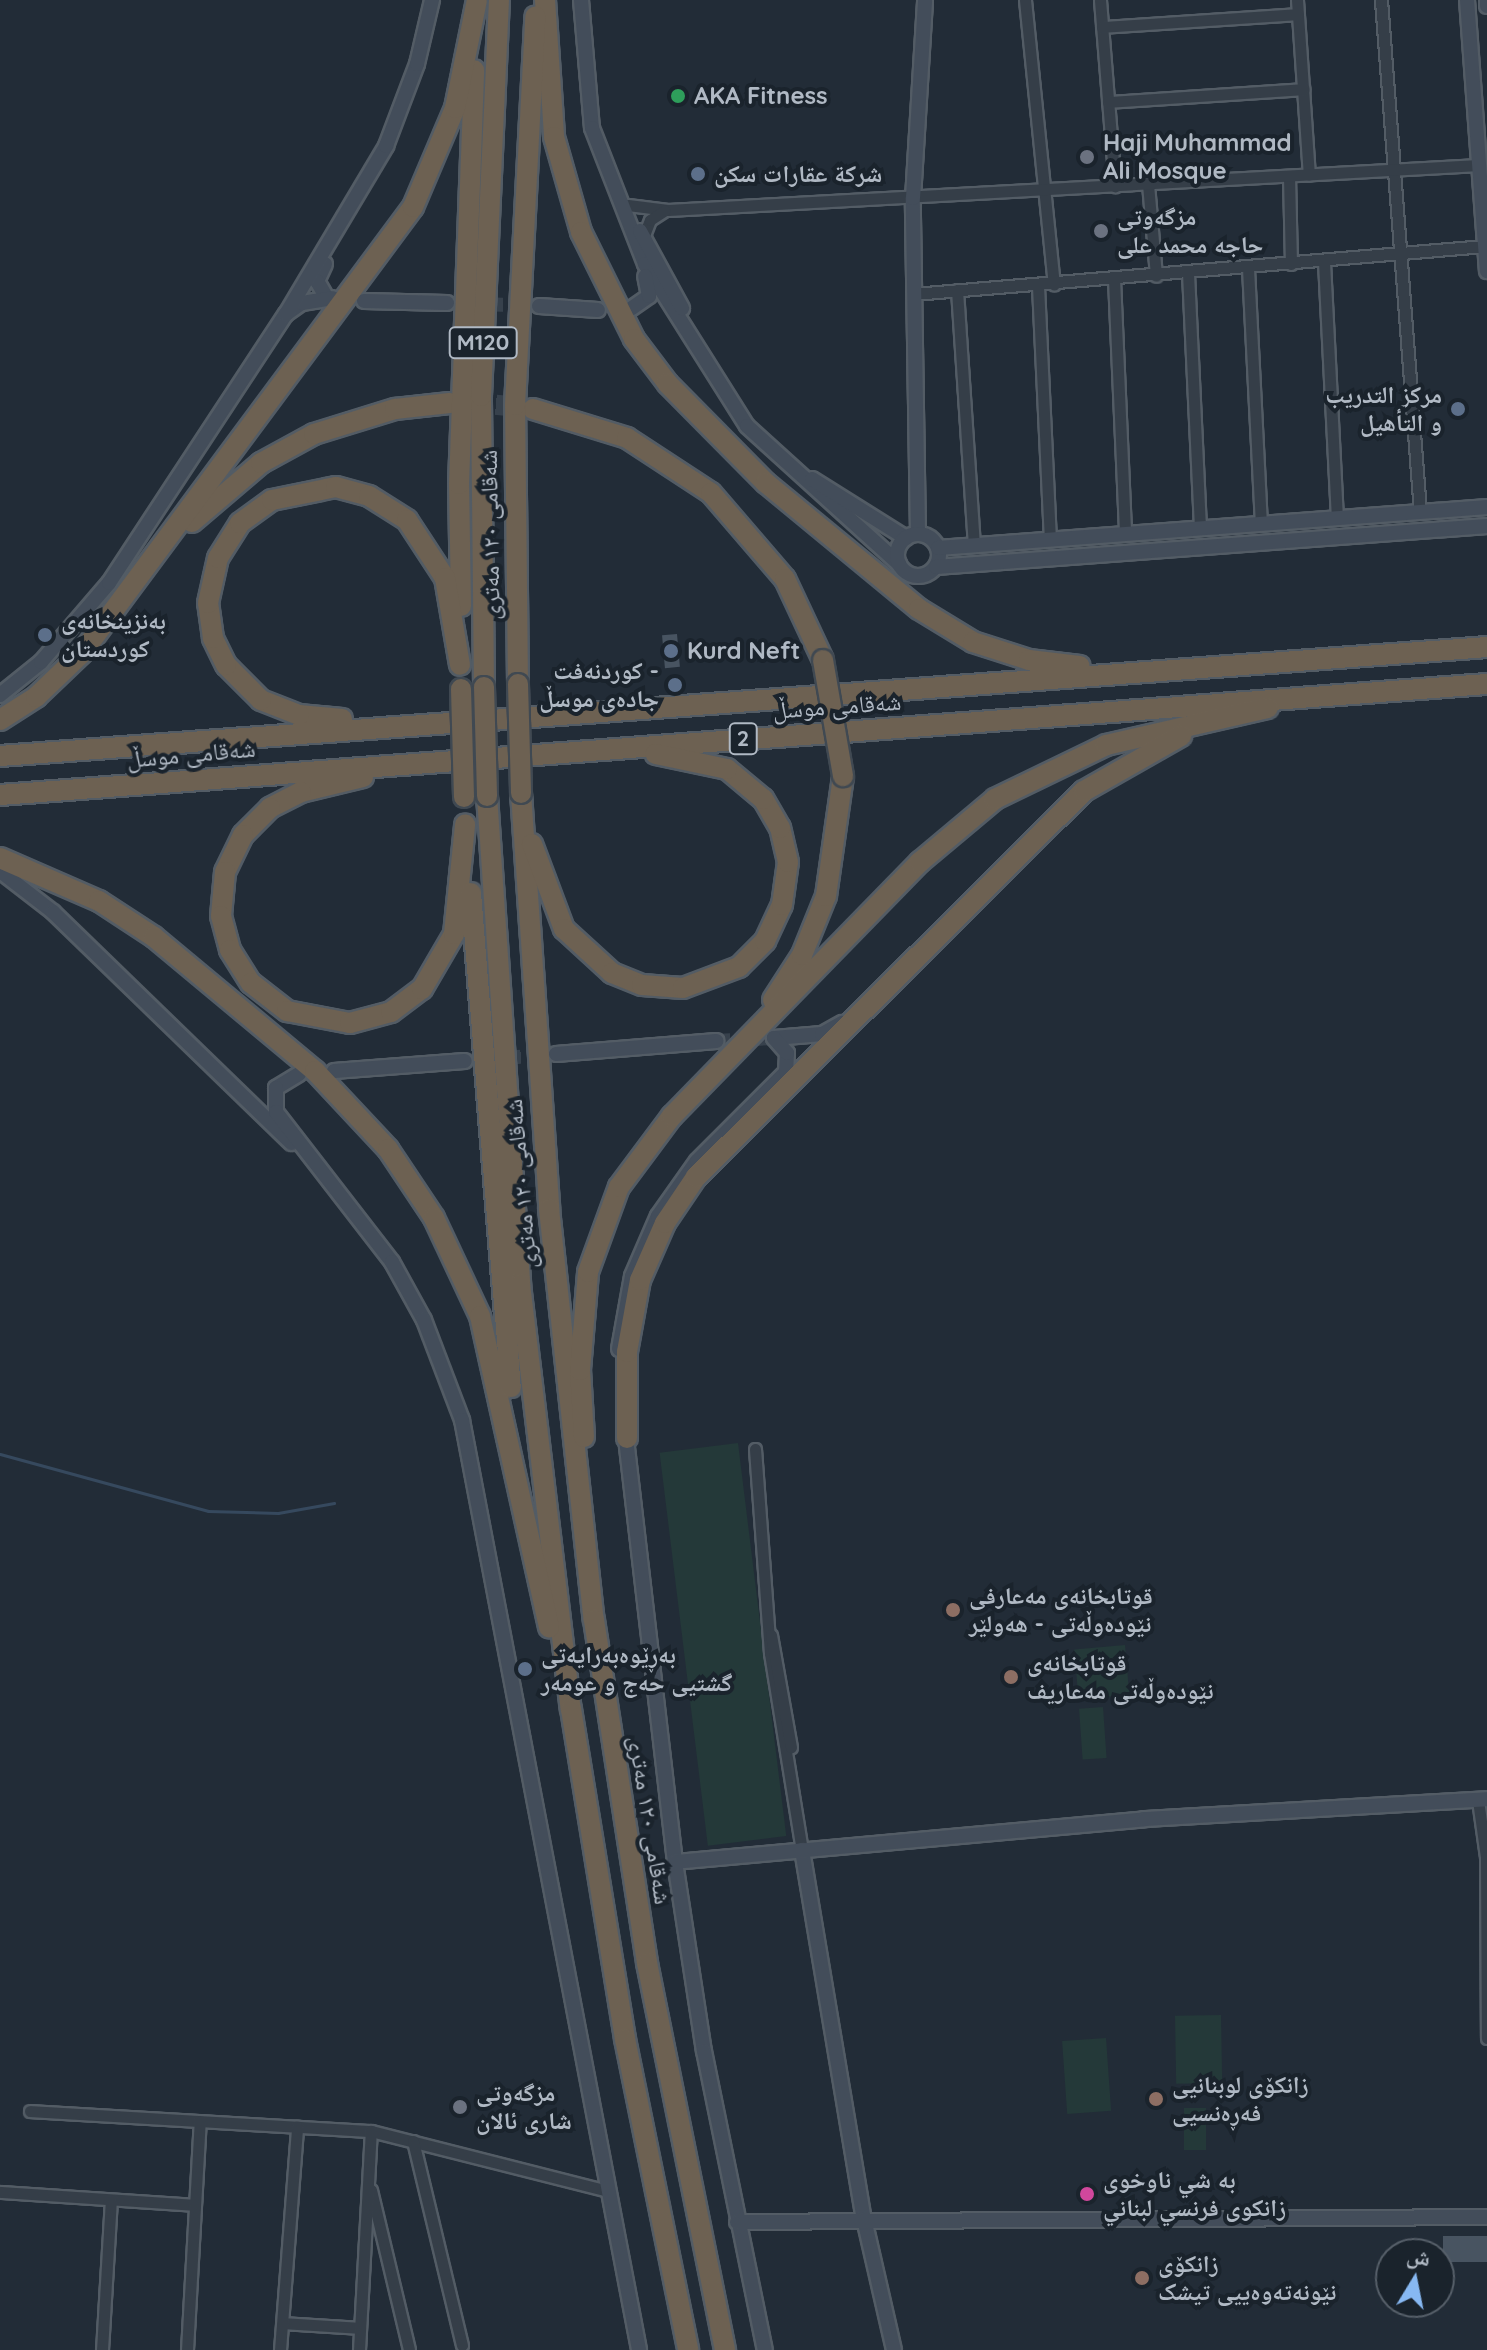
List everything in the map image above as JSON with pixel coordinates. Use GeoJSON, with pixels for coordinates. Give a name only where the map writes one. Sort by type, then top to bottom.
{"type":"FeatureCollection","features":[{"type":"Feature","properties":{"kind":"highway","name":"شەقامی ١٢٠ مەتری"},"geometry":{"type":"LineString","coordinates":[[499,0],[481,396],[484,687],[487,796],[520,1284],[571,1709],[625,2039],[688,2350]]}},
{"type":"Feature","properties":{"kind":"highway","name":"شەقامی ١٢٠ مەتری"},"geometry":{"type":"LineString","coordinates":[[536,0],[516,376],[518,684],[521,793],[547,1193],[594,1620],[652,1991],[725,2350]]}},
{"type":"Feature","properties":{"kind":"highway"},"geometry":{"type":"LineString","coordinates":[[545,0],[554,137],[581,232],[634,339],[697,418],[841,549],[973,642],[1069,665],[1216,665]]}},
{"type":"Feature","properties":{"kind":"highway"},"geometry":{"type":"LineString","coordinates":[[124,599],[413,207],[455,108],[477,1]]}},
{"type":"Feature","properties":{"kind":"highway"},"geometry":{"type":"LineString","coordinates":[[477,1],[459,484],[464,797],[499,1270],[525,1511]]}},
{"type":"Feature","properties":{"kind":"highway"},"geometry":{"type":"LineString","coordinates":[[0,720],[62,674],[207,507],[261,463],[344,423],[450,403]]}},
{"type":"Feature","properties":{"kind":"highway"},"geometry":{"type":"LineString","coordinates":[[533,409],[627,438],[711,493],[785,579],[823,660],[843,776],[833,871],[802,955],[619,1187],[588,1272],[580,1370],[594,1620]]}},
{"type":"Feature","properties":{"kind":"highway"},"geometry":{"type":"LineString","coordinates":[[438,723],[313,718],[261,700],[226,665],[213,638],[208,603],[218,558],[240,523],[284,495],[336,487],[369,496],[416,528],[438,559],[455,610],[460,665]]}},
{"type":"Feature","properties":{"kind":"highway","name":"شەقامی موسڵ"},"geometry":{"type":"LineString","coordinates":[[0,756],[1487,647]]}},
{"type":"Feature","properties":{"kind":"highway","name":"شەقامی موسڵ"},"geometry":{"type":"LineString","coordinates":[[0,795],[1487,684]]}},
{"type":"Feature","properties":{"kind":"highway"},"geometry":{"type":"LineString","coordinates":[[627,1438],[631,1320],[665,1223],[716,1155],[1084,791],[1146,751],[1292,698]]}},
{"type":"Feature","properties":{"kind":"highway"},"geometry":{"type":"LineString","coordinates":[[699,1089],[920,862],[995,799],[1106,745],[1240,716]]}},
{"type":"Feature","properties":{"kind":"highway"},"geometry":{"type":"LineString","coordinates":[[521,793],[547,893],[564,929],[584,954],[642,985],[683,988],[716,980],[753,955],[779,913],[788,862],[780,828],[763,799],[727,769],[625,748]]}},
{"type":"Feature","properties":{"kind":"highway"},"geometry":{"type":"LineString","coordinates":[[441,760],[301,792],[254,822],[232,853],[221,896],[224,934],[239,967],[266,998],[307,1019],[350,1023],[409,1001],[434,975],[454,934],[465,825]]}},
{"type":"Feature","properties":{"kind":"highway"},"geometry":{"type":"LineString","coordinates":[[0,858],[99,901],[154,937],[315,1071],[380,1138],[427,1206],[470,1289],[501,1388],[525,1511],[571,1709]]}},
{"type":"Feature","properties":{"kind":"street"},"geometry":{"type":"LineString","coordinates":[[0,695],[41,662],[109,583],[286,314],[386,146],[414,75],[432,0]]}},
{"type":"Feature","properties":{"kind":"street"},"geometry":{"type":"LineString","coordinates":[[286,314],[330,298],[318,275],[399,138],[441,0]]}},
{"type":"Feature","properties":{"kind":"street"},"geometry":{"type":"LineString","coordinates":[[581,0],[592,128],[645,264],[747,426],[899,564],[917,576],[936,567],[1487,526]]}},
{"type":"Feature","properties":{"kind":"street"},"geometry":{"type":"LineString","coordinates":[[590,0],[593,95],[628,205],[643,238],[722,377],[779,450],[855,511],[938,548],[1487,507]]}},
{"type":"Feature","properties":{"kind":"street"},"geometry":{"type":"LineString","coordinates":[[899,564],[897,553],[912,536],[913,198],[925,0]]}},
{"type":"Feature","properties":{"kind":"street"},"geometry":{"type":"LineString","coordinates":[[1025,0],[1054,285]]}},
{"type":"Feature","properties":{"kind":"street"},"geometry":{"type":"LineString","coordinates":[[1100,0],[1115,186]]}},
{"type":"Feature","properties":{"kind":"street"},"geometry":{"type":"LineString","coordinates":[[1297,0],[1309,175]]}},
{"type":"Feature","properties":{"kind":"street"},"geometry":{"type":"LineString","coordinates":[[1381,0],[1420,512]]}},
{"type":"Feature","properties":{"kind":"street"},"geometry":{"type":"LineString","coordinates":[[1467,0],[1480,91],[1479,165],[1487,271]]}},
{"type":"Feature","properties":{"kind":"street"},"geometry":{"type":"LineString","coordinates":[[1487,0],[1487,6]]}},
{"type":"Feature","properties":{"kind":"street"},"geometry":{"type":"LineString","coordinates":[[1102,27],[1298,14]]}},
{"type":"Feature","properties":{"kind":"street"},"geometry":{"type":"LineString","coordinates":[[1108,102],[1304,89]]}},
{"type":"Feature","properties":{"kind":"street"},"geometry":{"type":"LineString","coordinates":[[628,205],[668,210],[1479,165]]}},
{"type":"Feature","properties":{"kind":"street"},"geometry":{"type":"LineString","coordinates":[[1289,176],[1291,264]]}},
{"type":"Feature","properties":{"kind":"street"},"geometry":{"type":"LineString","coordinates":[[1148,184],[1156,276]]}},
{"type":"Feature","properties":{"kind":"street"},"geometry":{"type":"LineString","coordinates":[[643,238],[650,220],[668,210]]}},
{"type":"Feature","properties":{"kind":"street"},"geometry":{"type":"LineString","coordinates":[[914,294],[1054,285],[1485,246]]}},
{"type":"Feature","properties":{"kind":"street"},"geometry":{"type":"LineString","coordinates":[[1324,262],[1337,518]]}},
{"type":"Feature","properties":{"kind":"street"},"geometry":{"type":"LineString","coordinates":[[632,308],[650,294],[645,264]]}},
{"type":"Feature","properties":{"kind":"street"},"geometry":{"type":"LineString","coordinates":[[1248,268],[1261,524]]}},
{"type":"Feature","properties":{"kind":"street"},"geometry":{"type":"LineString","coordinates":[[1188,273],[1200,528]]}},
{"type":"Feature","properties":{"kind":"street"},"geometry":{"type":"LineString","coordinates":[[1114,279],[1125,534]]}},
{"type":"Feature","properties":{"kind":"street"},"geometry":{"type":"LineString","coordinates":[[1038,286],[1050,540]]}},
{"type":"Feature","properties":{"kind":"street"},"geometry":{"type":"LineString","coordinates":[[957,290],[974,545]]}},
{"type":"Feature","properties":{"kind":"street"},"geometry":{"type":"LineString","coordinates":[[364,301],[447,303]]}},
{"type":"Feature","properties":{"kind":"street"},"geometry":{"type":"LineString","coordinates":[[539,306],[598,310]]}},
{"type":"Feature","properties":{"kind":"street"},"geometry":{"type":"LineString","coordinates":[[1238,526],[1239,544]]}},
{"type":"Feature","properties":{"kind":"street"},"geometry":{"type":"LineString","coordinates":[[936,567],[938,548]]}},
{"type":"Feature","properties":{"kind":"street"},"geometry":{"type":"LineString","coordinates":[[0,871],[53,912],[340,1189]]}},
{"type":"Feature","properties":{"kind":"street"},"geometry":{"type":"LineString","coordinates":[[765,2350],[737,2222],[675,1862],[619,1342],[635,1266],[684,1178],[786,1072],[787,1053],[774,1038],[832,1030],[886,984]]}},
{"type":"Feature","properties":{"kind":"street"},"geometry":{"type":"LineString","coordinates":[[556,1054],[716,1041]]}},
{"type":"Feature","properties":{"kind":"street"},"geometry":{"type":"LineString","coordinates":[[334,1071],[465,1061]]}},
{"type":"Feature","properties":{"kind":"street"},"geometry":{"type":"LineString","coordinates":[[299,1074],[276,1088],[276,1112],[340,1189],[412,1298],[462,1420],[605,2190],[639,2350]]}},
{"type":"Feature","properties":{"kind":"street"},"geometry":{"type":"LineString","coordinates":[[755,1449],[771,1634],[864,2219],[894,2350]]}},
{"type":"Feature","properties":{"kind":"street"},"geometry":{"type":"LineString","coordinates":[[675,1862],[804,1846],[927,1840],[1482,1799],[1486,1857],[1487,2038]]}},
{"type":"Feature","properties":{"kind":"street"},"geometry":{"type":"LineString","coordinates":[[30,2111],[371,2131],[605,2190]]}},
{"type":"Feature","properties":{"kind":"street"},"geometry":{"type":"LineString","coordinates":[[187,2350],[200,2121]]}},
{"type":"Feature","properties":{"kind":"street"},"geometry":{"type":"LineString","coordinates":[[280,2350],[297,2127]]}},
{"type":"Feature","properties":{"kind":"street"},"geometry":{"type":"LineString","coordinates":[[359,2350],[371,2131]]}},
{"type":"Feature","properties":{"kind":"street"},"geometry":{"type":"LineString","coordinates":[[413,2141],[462,2345]]}},
{"type":"Feature","properties":{"kind":"street"},"geometry":{"type":"LineString","coordinates":[[368,2178],[409,2350]]}},
{"type":"Feature","properties":{"kind":"street"},"geometry":{"type":"LineString","coordinates":[[0,2192],[195,2205]]}},
{"type":"Feature","properties":{"kind":"street"},"geometry":{"type":"LineString","coordinates":[[102,2350],[111,2200]]}},
{"type":"Feature","properties":{"kind":"street"},"geometry":{"type":"LineString","coordinates":[[1113,2219],[1487,2209]]}},
{"type":"Feature","properties":{"kind":"street"},"geometry":{"type":"LineString","coordinates":[[737,2222],[1487,2217]]}},
{"type":"Feature","properties":{"kind":"street"},"geometry":{"type":"LineString","coordinates":[[283,2323],[360,2328]]}},
{"type":"Feature","properties":{"kind":"green space"},"geometry":{"type":"Polygon","coordinates":[[[738,1443],[786,1836],[708,1846],[660,1453],[738,1443]]]}},
{"type":"Feature","properties":{"kind":"green space"},"geometry":{"type":"Polygon","coordinates":[[[1125,1645],[1129,1695],[1079,1699],[1074,1649],[1125,1645]]]}},
{"type":"Feature","properties":{"kind":"green space"},"geometry":{"type":"Polygon","coordinates":[[[1103,1707],[1107,1758],[1083,1760],[1079,1709],[1103,1707]]]}},
{"type":"Feature","properties":{"kind":"green space"},"geometry":{"type":"Polygon","coordinates":[[[1221,2015],[1222,2083],[1176,2084],[1175,2016],[1221,2015]]]}},
{"type":"Feature","properties":{"kind":"green space"},"geometry":{"type":"Polygon","coordinates":[[[1106,2038],[1111,2111],[1067,2114],[1062,2041],[1106,2038]]]}},
{"type":"Feature","properties":{"kind":"green space"},"geometry":{"type":"Polygon","coordinates":[[[1184,2108],[1206,2108],[1206,2150],[1184,2150],[1184,2108]]]}},
{"type":"Feature","properties":{"kind":"building","name":"Kurd Neft"},"geometry":{"type":"Polygon","coordinates":[[[677,634],[680,667],[665,668],[662,635],[677,634]]]}},
{"type":"Feature","properties":{"kind":"building"},"geometry":{"type":"Polygon","coordinates":[[[1443,2236],[1487,2236],[1487,2262],[1455,2262],[1455,2238],[1443,2236]]]}},
{"type":"Feature","properties":{"kind":"waterway"},"geometry":{"type":"LineString","coordinates":[[0,1454],[208,1511],[278,1513],[334,1503]]}},
{"type":"Feature","properties":{"kind":"tunnel"},"geometry":{"type":"LineString","coordinates":[[447,303],[539,306]]}},
{"type":"Feature","properties":{"kind":"tunnel"},"geometry":{"type":"LineString","coordinates":[[466,402],[529,408]]}},
{"type":"Feature","properties":{"kind":"tunnel"},"geometry":{"type":"LineString","coordinates":[[716,1041],[774,1038]]}},
{"type":"Feature","properties":{"kind":"tunnel"},"geometry":{"type":"LineString","coordinates":[[465,1061],[556,1054]]}},
{"type":"Feature","properties":{"kind":"place","name":"AKA Fitness"},"geometry":{"type":"Point","coordinates":[678,96]}},
{"type":"Feature","properties":{"kind":"place","name":"Haji Muhammad Ali Mosque"},"geometry":{"type":"Point","coordinates":[1087,157]}},
{"type":"Feature","properties":{"kind":"place","name":"شركة عقارات سكن"},"geometry":{"type":"Point","coordinates":[698,174]}},
{"type":"Feature","properties":{"kind":"place","name":"مزگه‌وتی حاجه‌ محمد علی"},"geometry":{"type":"Point","coordinates":[1101,231]}},
{"type":"Feature","properties":{"kind":"place","name":"مركز التدريب و التأهيل"},"geometry":{"type":"Point","coordinates":[1458,409]}},
{"type":"Feature","properties":{"kind":"place","name":"بەنزینخانەی کوردستان"},"geometry":{"type":"Point","coordinates":[45,635]}},
{"type":"Feature","properties":{"kind":"place","name":"Kurd Neft"},"geometry":{"type":"Point","coordinates":[671,651]}},
{"type":"Feature","properties":{"kind":"place","name":"کوردنەفت - جادەی موسڵ"},"geometry":{"type":"Point","coordinates":[675,685]}},
{"type":"Feature","properties":{"kind":"place","name":"قوتابخانەی مەعارفی نێودەوڵەتی - هەولێر"},"geometry":{"type":"Point","coordinates":[953,1610]}},
{"type":"Feature","properties":{"kind":"place","name":"بەڕێوەبەرایەتی گشتیی حەج و عومەر"},"geometry":{"type":"Point","coordinates":[525,1669]}},
{"type":"Feature","properties":{"kind":"place","name":"قوتابخانەی نێودەوڵەتی مەعاریف"},"geometry":{"type":"Point","coordinates":[1011,1677]}},
{"type":"Feature","properties":{"kind":"place","name":"زانکۆی لوبنانیی فەڕەنسیی"},"geometry":{"type":"Point","coordinates":[1156,2099]}},
{"type":"Feature","properties":{"kind":"place","name":"مزگەوتی شاری ئالان"},"geometry":{"type":"Point","coordinates":[460,2107]}},
{"type":"Feature","properties":{"kind":"place","name":"به شي ناوخوى زانكوى فرنسي لبناني"},"geometry":{"type":"Point","coordinates":[1087,2194]}},
{"type":"Feature","properties":{"kind":"place","name":"زانکۆی نێونەتەوەییی تیشک"},"geometry":{"type":"Point","coordinates":[1142,2278]}}]}
